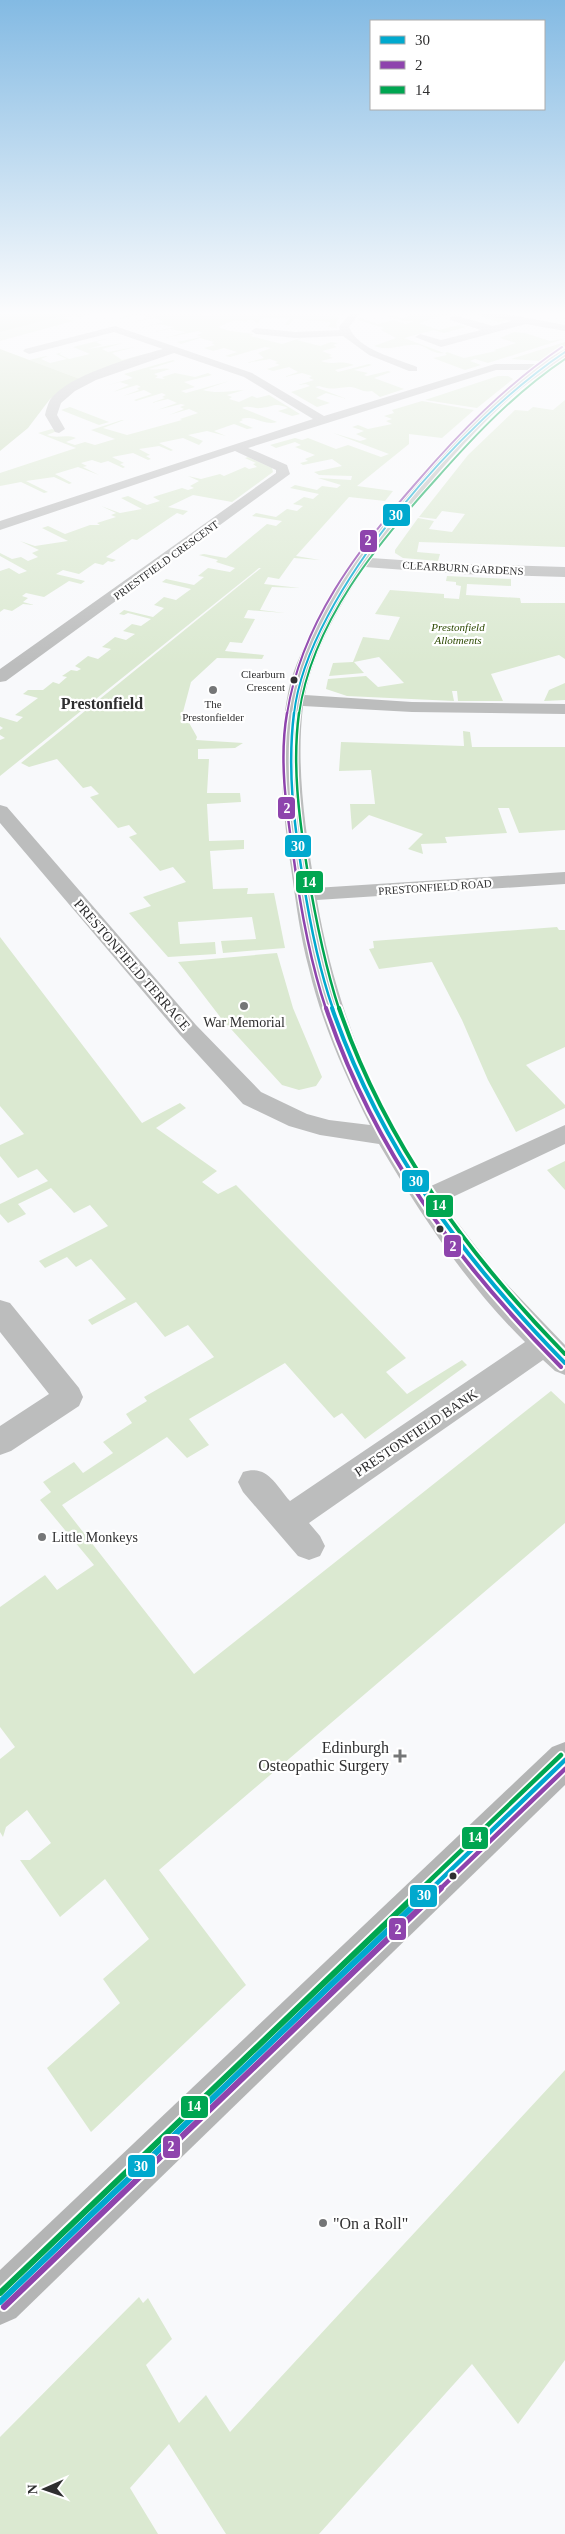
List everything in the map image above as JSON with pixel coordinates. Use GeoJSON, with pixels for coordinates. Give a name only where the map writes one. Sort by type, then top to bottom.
{"type":"FeatureCollection","features":[{"type":"Feature","properties":{"kind":"main road"},"geometry":{"type":"LineString","coordinates":[[4,2286],[565,1760]]}},
{"type":"Feature","properties":{"kind":"street"},"geometry":{"type":"LineString","coordinates":[[0,526],[291,430]]}},
{"type":"Feature","properties":{"kind":"street"},"geometry":{"type":"LineString","coordinates":[[474,430],[450,453],[404,504],[361,562],[316,640],[304,669],[296,700],[292,740],[293,812],[314,946],[333,1013],[356,1070],[389,1136],[426,1199],[479,1271],[555,1354]]}},
{"type":"Feature","properties":{"kind":"street","name":"PRIESTFIELD CRESCENT"},"geometry":{"type":"LineString","coordinates":[[0,677],[283,474],[282,468],[276,463],[236,447]]}},
{"type":"Feature","properties":{"kind":"street","name":"CLEARBURN GARDENS"},"geometry":{"type":"LineString","coordinates":[[361,562],[460,569],[565,572]]}},
{"type":"Feature","properties":{"kind":"street"},"geometry":{"type":"LineString","coordinates":[[296,700],[412,707],[565,709]]}},
{"type":"Feature","properties":{"kind":"street","name":"PRESTONFIELD TERRACE"},"geometry":{"type":"LineString","coordinates":[[0,812],[188,1030],[252,1098],[290,1117],[329,1129],[389,1136]]}},
{"type":"Feature","properties":{"kind":"street","name":"PRESTONFIELD ROAD"},"geometry":{"type":"LineString","coordinates":[[305,895],[565,878]]}},
{"type":"Feature","properties":{"kind":"street"},"geometry":{"type":"LineString","coordinates":[[426,1199],[565,1134]]}},
{"type":"Feature","properties":{"kind":"street"},"geometry":{"type":"LineString","coordinates":[[0,1311],[68,1397],[0,1442]]}},
{"type":"Feature","properties":{"kind":"street","name":"PRESTONFIELD BANK"},"geometry":{"type":"LineString","coordinates":[[286,1521],[555,1354]]}},
{"type":"Feature","properties":{"kind":"street"},"geometry":{"type":"LineString","coordinates":[[254,1482],[309,1546]]}},
{"type":"Feature","properties":{"kind":"green space"},"geometry":{"type":"Polygon","coordinates":[[[0,430],[25,430],[0,451],[0,430]]]}},
{"type":"Feature","properties":{"kind":"green space"},"geometry":{"type":"Polygon","coordinates":[[[55,430],[57,431],[47,435],[76,438],[66,442],[75,445],[85,442],[95,445],[115,439],[92,430],[111,430],[127,435],[144,430],[216,430],[214,431],[226,436],[207,431],[188,435],[203,441],[199,445],[183,438],[159,443],[173,450],[171,451],[159,446],[139,449],[150,455],[146,456],[151,459],[148,460],[133,453],[112,457],[124,463],[120,464],[125,467],[123,468],[108,461],[101,463],[92,460],[81,463],[87,466],[83,467],[99,475],[78,467],[55,474],[72,483],[69,484],[54,477],[26,481],[48,492],[44,493],[21,482],[0,486],[0,473],[76,448],[38,433],[55,430]]]}},
{"type":"Feature","properties":{"kind":"green space"},"geometry":{"type":"Polygon","coordinates":[[[362,430],[451,430],[442,438],[409,434],[409,444],[357,486],[393,491],[385,501],[349,497],[296,556],[320,560],[294,558],[279,579],[268,577],[264,584],[300,588],[272,587],[260,610],[285,613],[248,610],[244,618],[255,619],[242,643],[230,642],[225,651],[264,655],[262,659],[217,658],[191,682],[183,712],[197,737],[196,740],[243,743],[235,748],[198,749],[198,759],[209,759],[207,793],[240,793],[241,802],[207,804],[209,841],[244,840],[244,849],[210,851],[213,889],[248,888],[247,894],[274,893],[285,948],[223,953],[221,941],[256,939],[252,917],[178,922],[180,944],[215,942],[216,954],[168,957],[129,913],[151,906],[143,897],[186,882],[173,867],[160,871],[129,837],[137,834],[129,825],[118,828],[90,797],[99,794],[91,786],[83,788],[57,759],[29,767],[21,763],[261,568],[0,776],[0,740],[5,738],[0,735],[0,730],[3,728],[0,726],[0,717],[17,722],[23,717],[15,715],[38,698],[23,694],[28,690],[43,690],[53,682],[59,684],[67,677],[62,676],[71,670],[77,671],[81,669],[75,666],[88,656],[98,659],[111,649],[102,647],[115,637],[126,640],[135,634],[123,631],[132,624],[141,626],[151,619],[128,613],[124,615],[119,614],[124,610],[153,617],[164,608],[154,605],[164,597],[176,600],[191,589],[162,582],[166,579],[194,585],[204,577],[198,576],[208,568],[230,572],[235,568],[216,562],[218,560],[199,555],[204,554],[226,558],[267,524],[276,526],[282,521],[252,516],[256,513],[276,517],[287,509],[297,511],[303,506],[293,504],[304,497],[313,499],[319,494],[290,488],[295,485],[317,490],[322,486],[337,488],[341,485],[318,478],[351,480],[352,476],[319,475],[314,472],[342,466],[332,459],[303,465],[300,463],[308,461],[305,459],[315,455],[295,447],[301,445],[295,442],[276,448],[270,445],[295,438],[302,440],[308,438],[336,449],[348,445],[381,457],[389,454],[333,433],[360,441],[367,439],[356,434],[364,431],[362,430]]]}},
{"type":"Feature","properties":{"kind":"green space"},"geometry":{"type":"Polygon","coordinates":[[[494,430],[565,430],[565,547],[419,542],[417,552],[440,554],[438,561],[403,558],[395,553],[395,550],[418,518],[434,521],[429,529],[452,532],[465,514],[442,511],[436,519],[419,517],[468,455],[494,430]]]}},
{"type":"Feature","properties":{"kind":"green space"},"geometry":{"type":"Polygon","coordinates":[[[248,457],[272,468],[273,472],[232,502],[193,495],[168,507],[188,511],[183,515],[177,513],[137,540],[132,539],[106,557],[116,560],[108,561],[103,565],[95,563],[79,574],[63,570],[56,574],[85,581],[81,584],[69,581],[44,597],[26,593],[22,596],[28,598],[23,602],[34,605],[23,604],[12,611],[4,609],[0,612],[0,571],[9,568],[19,574],[27,571],[0,556],[0,553],[12,559],[21,557],[28,561],[38,557],[32,553],[39,550],[20,541],[35,546],[68,541],[42,528],[48,526],[65,534],[90,525],[100,525],[97,523],[116,517],[111,515],[116,513],[101,506],[120,513],[142,509],[121,498],[128,496],[147,505],[160,501],[153,497],[182,488],[188,490],[194,488],[190,486],[199,481],[188,476],[201,479],[220,474],[224,476],[245,467],[249,469],[257,467],[253,464],[256,463],[245,458],[248,457]]]}},
{"type":"Feature","properties":{"kind":"green space","name":"Prestonfield Allotments"},"geometry":{"type":"Polygon","coordinates":[[[447,576],[511,579],[511,586],[467,584],[466,595],[520,598],[521,603],[565,603],[565,659],[559,655],[491,674],[503,701],[458,701],[457,691],[452,691],[454,701],[347,696],[326,689],[328,679],[366,676],[378,687],[404,683],[379,657],[354,662],[364,673],[329,676],[333,663],[353,662],[363,637],[389,640],[400,617],[375,614],[390,590],[444,594],[444,598],[459,599],[461,586],[456,585],[456,582],[446,581],[447,576]]]}},
{"type":"Feature","properties":{"kind":"green space"},"geometry":{"type":"Polygon","coordinates":[[[565,683],[565,700],[544,701],[549,690],[565,683]]]}},
{"type":"Feature","properties":{"kind":"green space"},"geometry":{"type":"Polygon","coordinates":[[[463,731],[470,732],[472,747],[565,747],[565,830],[519,833],[509,808],[498,808],[507,833],[445,837],[447,843],[421,844],[423,854],[408,849],[423,834],[369,815],[352,830],[350,804],[375,804],[371,770],[339,771],[341,742],[464,746],[463,731]]]}},
{"type":"Feature","properties":{"kind":"green space"},"geometry":{"type":"Polygon","coordinates":[[[557,927],[559,930],[565,930],[565,1047],[526,1065],[565,1105],[565,1108],[516,1132],[488,1080],[462,1020],[432,962],[379,969],[369,949],[374,948],[373,941],[557,927]]]}},
{"type":"Feature","properties":{"kind":"green space"},"geometry":{"type":"Polygon","coordinates":[[[0,937],[142,1123],[180,1103],[186,1108],[156,1128],[217,1171],[202,1182],[218,1194],[236,1185],[406,1358],[386,1372],[407,1394],[462,1360],[467,1365],[365,1439],[342,1413],[334,1418],[285,1363],[189,1419],[209,1445],[187,1458],[167,1437],[62,1505],[194,1674],[551,1391],[565,1404],[565,1523],[159,1870],[246,1985],[91,2132],[47,2068],[120,2003],[103,1979],[149,1939],[105,1879],[60,1917],[20,1860],[30,1860],[51,1843],[27,1810],[6,1827],[3,1837],[0,1832],[0,1759],[15,1747],[0,1727],[0,1607],[45,1575],[57,1590],[94,1565],[40,1500],[51,1492],[43,1482],[74,1462],[83,1473],[113,1453],[103,1442],[132,1423],[126,1414],[147,1401],[144,1397],[214,1357],[188,1325],[165,1337],[136,1302],[92,1325],[88,1320],[126,1299],[91,1259],[76,1267],[67,1257],[45,1268],[39,1261],[108,1226],[90,1205],[74,1213],[51,1188],[18,1204],[26,1214],[8,1223],[0,1214],[0,1204],[48,1181],[37,1169],[18,1178],[0,1156],[0,1145],[24,1134],[0,1106],[0,937]]]}},
{"type":"Feature","properties":{"kind":"green space"},"geometry":{"type":"Polygon","coordinates":[[[277,953],[293,1008],[322,1077],[316,1086],[299,1090],[282,1085],[221,1018],[178,962],[277,953]]]}},
{"type":"Feature","properties":{"kind":"green space"},"geometry":{"type":"Polygon","coordinates":[[[565,1161],[565,1190],[547,1170],[565,1161]]]}},
{"type":"Feature","properties":{"kind":"green space"},"geometry":{"type":"Polygon","coordinates":[[[565,2070],[565,2360],[518,2424],[472,2364],[319,2534],[226,2534],[169,2444],[130,2488],[158,2534],[0,2534],[0,2437],[139,2297],[143,2303],[148,2298],[172,2339],[146,2365],[179,2423],[206,2395],[230,2432],[565,2070]]]}},
{"type":"Feature","properties":{"kind":"transit line","name":"2"},"geometry":{"type":"LineString","coordinates":[[463,430],[405,495],[367,542],[332,593],[318,620],[305,647],[289,697],[284,741],[285,787],[300,904],[309,953],[337,1040],[359,1093],[385,1143],[414,1192],[447,1238],[482,1283],[520,1326],[561,1367]]}},
{"type":"Feature","properties":{"kind":"transit line","name":"30"},"geometry":{"type":"LineString","coordinates":[[473,430],[437,468],[374,544],[346,585],[303,668],[294,706],[292,730],[291,778],[295,825],[309,915],[324,984],[343,1039],[365,1091],[391,1141],[420,1189],[452,1235],[487,1279],[565,1363]]}},
{"type":"Feature","properties":{"kind":"transit line","name":"14"},"geometry":{"type":"LineString","coordinates":[[480,430],[413,504],[376,550],[328,626],[306,679],[301,700],[296,766],[300,811],[315,918],[322,950],[330,981],[348,1034],[370,1085],[395,1135],[423,1182],[455,1228],[489,1272],[565,1354]]}},
{"type":"Feature","properties":{"kind":"transit line","name":"14"},"geometry":{"type":"LineString","coordinates":[[0,2293],[561,1755]]}},
{"type":"Feature","properties":{"kind":"transit line","name":"30"},"geometry":{"type":"LineString","coordinates":[[0,2302],[565,1760]]}},
{"type":"Feature","properties":{"kind":"transit line","name":"2"},"geometry":{"type":"LineString","coordinates":[[4,2307],[565,1769]]}},
{"type":"Feature","properties":{"kind":"place","name":"Clearburn Crescent"},"geometry":{"type":"Point","coordinates":[294,680]}},
{"type":"Feature","properties":{"kind":"place","name":"The Prestonfielder"},"geometry":{"type":"Point","coordinates":[213,690]}},
{"type":"Feature","properties":{"kind":"place","name":"War Memorial"},"geometry":{"type":"Point","coordinates":[244,1006]}},
{"type":"Feature","properties":{"kind":"place","name":"Little Monkeys"},"geometry":{"type":"Point","coordinates":[42,1537]}},
{"type":"Feature","properties":{"kind":"place","name":"Edinburgh Osteopathic Surgery"},"geometry":{"type":"Point","coordinates":[400,1756]}},
{"type":"Feature","properties":{"kind":"place","name":"\"On a Roll\""},"geometry":{"type":"Point","coordinates":[323,2223]}},
{"type":"Feature","properties":{"kind":"district","name":"Prestonfield"},"geometry":{"type":"Point","coordinates":[102,703]}}]}
